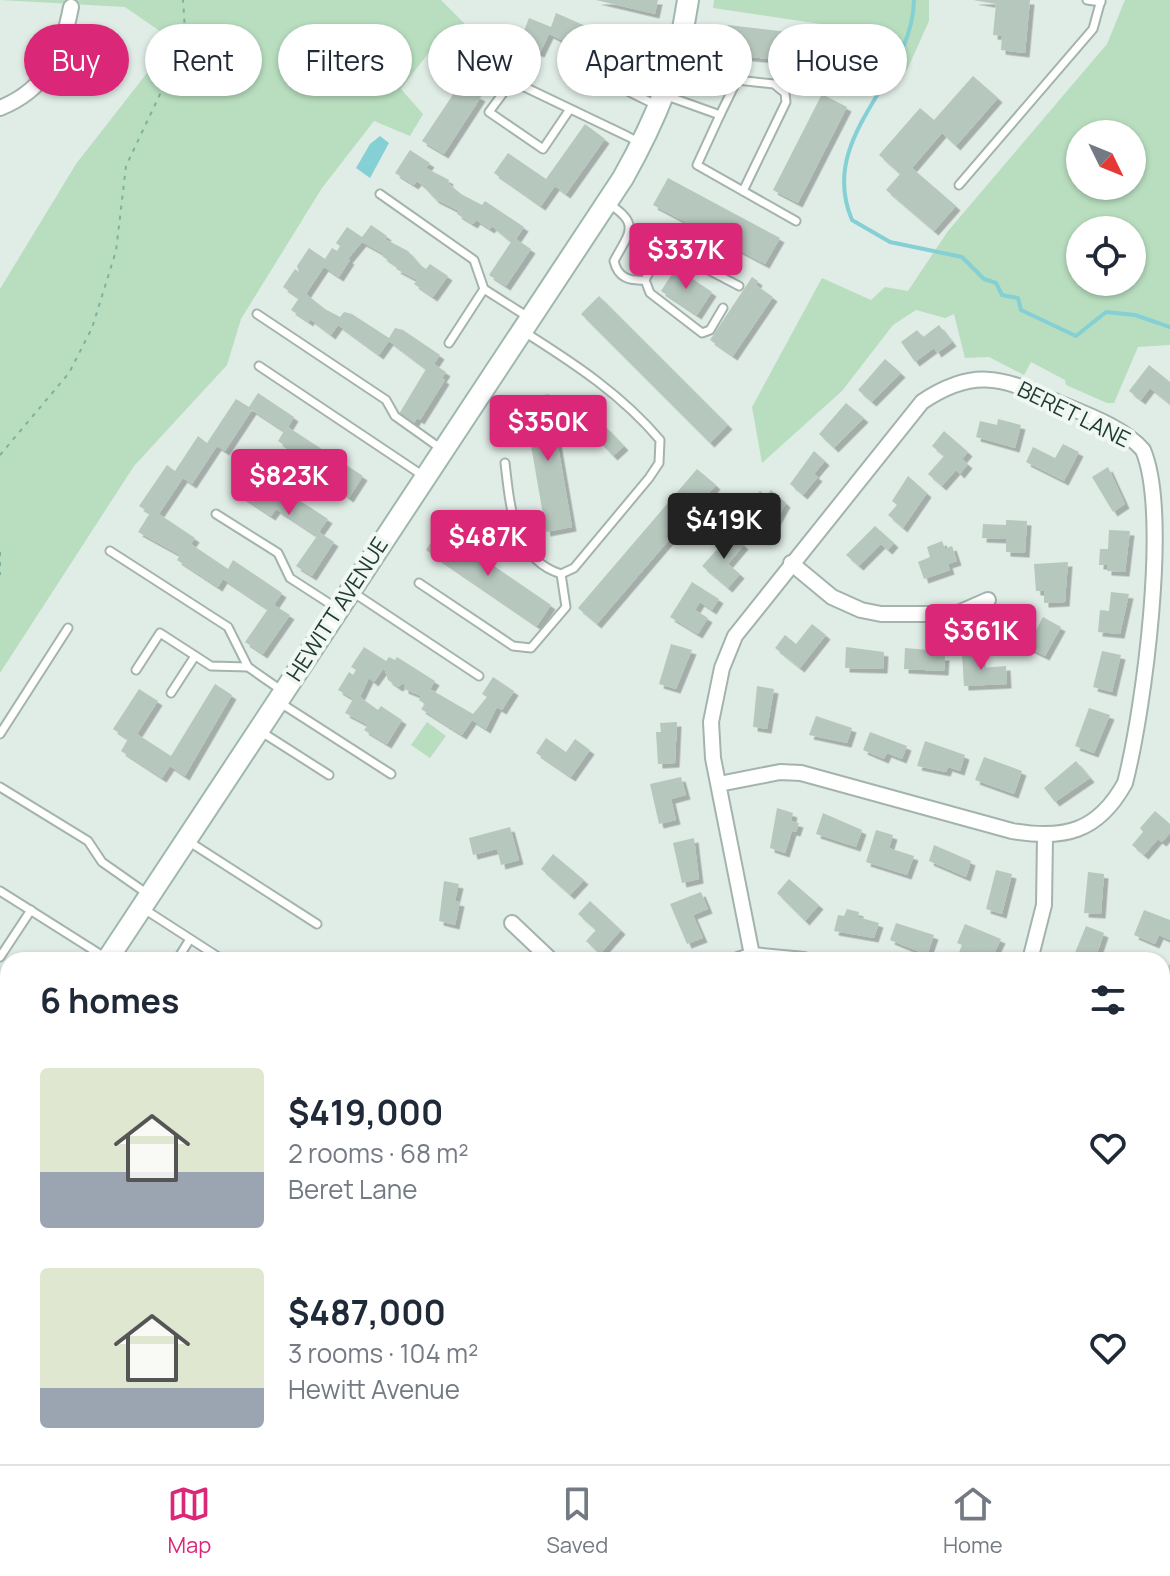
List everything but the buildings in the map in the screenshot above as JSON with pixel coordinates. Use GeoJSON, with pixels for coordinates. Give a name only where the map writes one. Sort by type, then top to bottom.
{"type":"FeatureCollection","features":[{"type":"Feature","properties":{"kind":"street","name":"HEWITT AVENUE"},"geometry":{"type":"LineString","coordinates":[[113,952],[607,202],[642,144],[662,101],[683,34],[688,0]]}},
{"type":"Feature","properties":{"kind":"street"},"geometry":{"type":"LineString","coordinates":[[0,108],[35,87],[55,65],[71,7]]}},
{"type":"Feature","properties":{"kind":"street","name":"BERET LANE"},"geometry":{"type":"LineString","coordinates":[[719,784],[780,772],[801,773],[1012,831],[1045,837],[1072,832],[1090,823],[1115,802],[1125,783],[1153,674],[1160,633],[1164,523],[1162,486],[1142,449],[1124,434],[1023,386],[989,377],[948,384],[922,402],[791,563],[735,636],[722,668],[711,722],[719,784],[744,952]]}},
{"type":"Feature","properties":{"kind":"street"},"geometry":{"type":"LineString","coordinates":[[791,563],[832,597],[846,605],[871,612],[956,614],[988,600]]}},
{"type":"Feature","properties":{"kind":"street"},"geometry":{"type":"LineString","coordinates":[[1032,952],[1044,905],[1045,837]]}},
{"type":"Feature","properties":{"kind":"street"},"geometry":{"type":"LineString","coordinates":[[512,923],[543,952]]}},
{"type":"Feature","properties":{"kind":"lane"},"geometry":{"type":"LineString","coordinates":[[959,185],[1093,29],[1101,1],[1087,0]]}},
{"type":"Feature","properties":{"kind":"lane"},"geometry":{"type":"LineString","coordinates":[[743,191],[786,102],[785,93],[774,84],[737,80],[697,165],[796,221]]}},
{"type":"Feature","properties":{"kind":"lane"},"geometry":{"type":"LineString","coordinates":[[570,109],[543,149],[489,112],[512,81],[570,109],[642,144]]}},
{"type":"Feature","properties":{"kind":"lane"},"geometry":{"type":"LineString","coordinates":[[650,96],[720,115]]}},
{"type":"Feature","properties":{"kind":"lane"},"geometry":{"type":"LineString","coordinates":[[380,194],[474,260],[484,289],[524,324],[607,387],[660,440],[659,463],[649,478],[574,568],[561,574],[550,570],[529,552],[518,535],[505,463]]}},
{"type":"Feature","properties":{"kind":"lane"},"geometry":{"type":"LineString","coordinates":[[607,202],[626,214],[630,222],[630,233],[614,261],[617,272],[625,278],[645,280]]}},
{"type":"Feature","properties":{"kind":"lane"},"geometry":{"type":"LineString","coordinates":[[723,308],[710,330],[702,333],[650,293],[645,280],[663,246],[739,286]]}},
{"type":"Feature","properties":{"kind":"lane"},"geometry":{"type":"LineString","coordinates":[[449,343],[484,289]]}},
{"type":"Feature","properties":{"kind":"lane"},"geometry":{"type":"LineString","coordinates":[[257,314],[386,400],[395,416],[442,449]]}},
{"type":"Feature","properties":{"kind":"lane"},"geometry":{"type":"LineString","coordinates":[[259,366],[424,477]]}},
{"type":"Feature","properties":{"kind":"lane"},"geometry":{"type":"LineString","coordinates":[[216,514],[278,553],[290,578],[338,609]]}},
{"type":"Feature","properties":{"kind":"lane"},"geometry":{"type":"LineString","coordinates":[[110,551],[228,627],[248,667],[280,696],[391,774]]}},
{"type":"Feature","properties":{"kind":"lane"},"geometry":{"type":"LineString","coordinates":[[419,583],[513,646],[531,648],[566,607],[561,574]]}},
{"type":"Feature","properties":{"kind":"lane"},"geometry":{"type":"LineString","coordinates":[[350,590],[479,676]]}},
{"type":"Feature","properties":{"kind":"lane"},"geometry":{"type":"LineString","coordinates":[[0,734],[68,628]]}},
{"type":"Feature","properties":{"kind":"lane"},"geometry":{"type":"LineString","coordinates":[[136,670],[160,633],[211,666],[248,667]]}},
{"type":"Feature","properties":{"kind":"lane"},"geometry":{"type":"LineString","coordinates":[[171,693],[195,656]]}},
{"type":"Feature","properties":{"kind":"lane"},"geometry":{"type":"LineString","coordinates":[[258,730],[329,775]]}},
{"type":"Feature","properties":{"kind":"lane"},"geometry":{"type":"LineString","coordinates":[[0,787],[88,841],[102,862],[145,902],[210,952]]}},
{"type":"Feature","properties":{"kind":"lane"},"geometry":{"type":"LineString","coordinates":[[186,840],[317,924]]}},
{"type":"Feature","properties":{"kind":"lane"},"geometry":{"type":"LineString","coordinates":[[0,891],[96,952]]}},
{"type":"Feature","properties":{"kind":"lane"},"geometry":{"type":"LineString","coordinates":[[3,952],[31,910]]}},
{"type":"Feature","properties":{"kind":"lane"},"geometry":{"type":"LineString","coordinates":[[182,952],[190,939]]}},
{"type":"Feature","properties":{"kind":"path"},"geometry":{"type":"LineString","coordinates":[[0,455],[69,373],[92,328],[116,251],[126,166],[184,39],[183,0]]}},
{"type":"Feature","properties":{"kind":"path"},"geometry":{"type":"LineString","coordinates":[[0,552],[0,575]]}},
{"type":"Feature","properties":{"kind":"green space"},"geometry":{"type":"Polygon","coordinates":[[[0,0],[441,0],[465,24],[428,24],[428,54],[412,75],[412,24],[278,24],[278,96],[407,96],[423,114],[410,136],[374,121],[322,188],[241,319],[227,365],[134,466],[0,673],[0,289],[76,164],[145,76],[145,96],[262,96],[262,24],[150,24],[125,7],[0,0]]]}},
{"type":"Feature","properties":{"kind":"green space"},"geometry":{"type":"Polygon","coordinates":[[[714,0],[929,0],[929,21],[907,70],[907,24],[820,24],[713,8],[714,0]]]}},
{"type":"Feature","properties":{"kind":"green space"},"geometry":{"type":"Polygon","coordinates":[[[1125,0],[1170,0],[1170,345],[1138,347],[1114,403],[1107,403],[1066,385],[1065,380],[1031,362],[1024,375],[989,357],[965,358],[954,314],[945,318],[916,310],[893,325],[842,391],[762,463],[752,407],[822,278],[871,300],[885,287],[908,291],[948,231],[1107,44],[1125,0]]]}},
{"type":"Feature","properties":{"kind":"green space"},"geometry":{"type":"Polygon","coordinates":[[[427,722],[446,736],[430,758],[411,745],[427,722]]]}},
{"type":"Feature","properties":{"kind":"water"},"geometry":{"type":"Polygon","coordinates":[[[380,136],[389,143],[370,178],[356,168],[370,144],[380,136]]]}},
{"type":"Feature","properties":{"kind":"waterway"},"geometry":{"type":"LineString","coordinates":[[914,0],[910,29],[899,57],[869,108],[846,161],[844,189],[852,220],[890,242],[962,257],[984,279],[996,283],[1002,295],[1018,298],[1021,310],[1076,336],[1106,312],[1135,315],[1170,327]]}}]}
